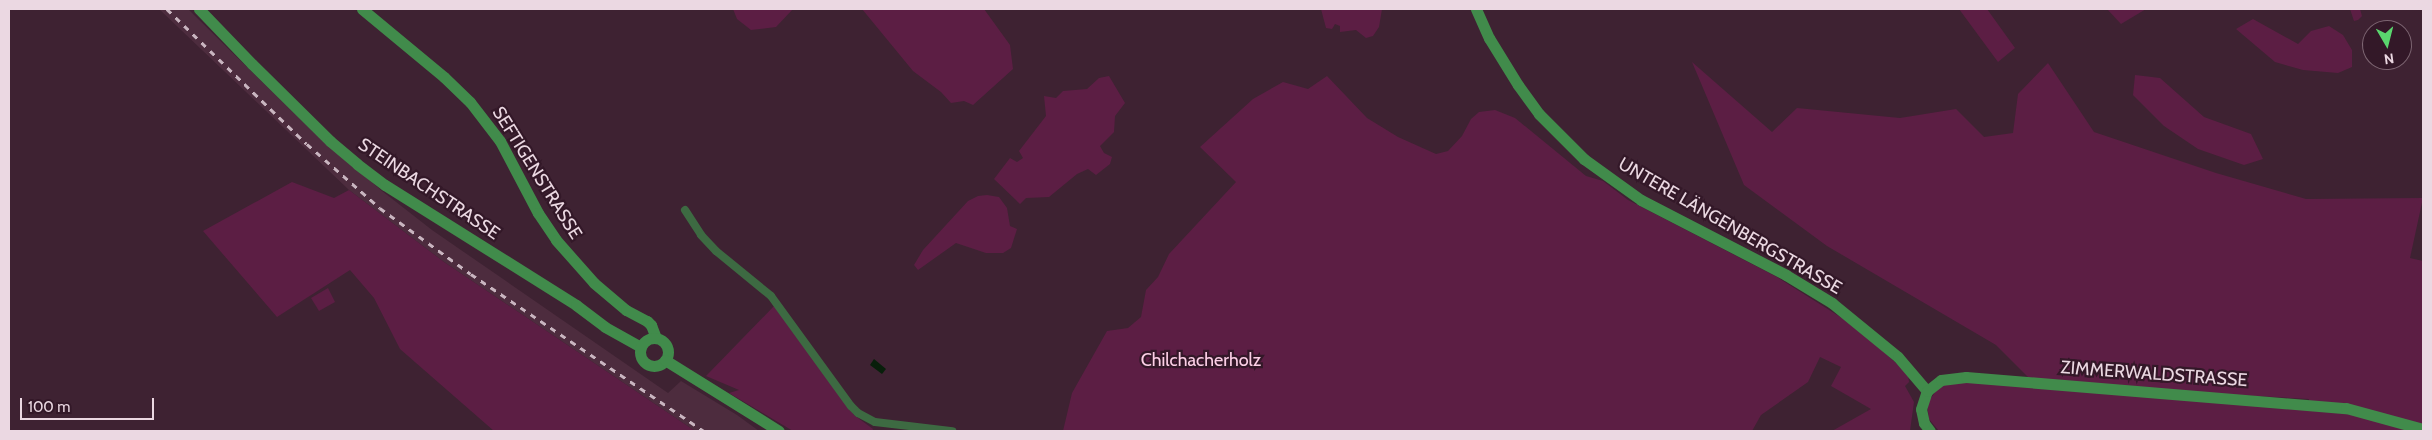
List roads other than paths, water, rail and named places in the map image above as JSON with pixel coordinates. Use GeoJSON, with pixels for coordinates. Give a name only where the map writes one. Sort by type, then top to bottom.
{"type":"FeatureCollection","features":[{"type":"Feature","properties":{"kind":"main road","name":"STEINBACHSTRASSE"},"geometry":{"type":"LineString","coordinates":[[199,9],[330,141],[357,164],[393,190],[576,305],[605,327],[641,347],[642,360],[649,365],[658,365],[665,360]]}},
{"type":"Feature","properties":{"kind":"main road","name":"SEFTIGENSTRASSE"},"geometry":{"type":"LineString","coordinates":[[362,9],[444,77],[470,102],[500,141],[538,213],[556,240],[594,283],[626,310],[647,321],[656,338]]}},
{"type":"Feature","properties":{"kind":"main road","name":"UNTERE LÄNGENBERGSTRASSE"},"geometry":{"type":"LineString","coordinates":[[1476,9],[1489,38],[1518,86],[1539,114],[1600,172],[1641,200],[1794,279],[1832,303],[1892,352],[1914,373],[1927,391]]}},
{"type":"Feature","properties":{"kind":"main road"},"geometry":{"type":"LineString","coordinates":[[641,347],[647,340],[656,338],[663,341],[668,348],[665,360],[778,431]]}},
{"type":"Feature","properties":{"kind":"main road","name":"ZIMMERWALDSTRASSE"},"geometry":{"type":"LineString","coordinates":[[1927,391],[1941,380],[1966,377],[2346,408],[2423,428]]}},
{"type":"Feature","properties":{"kind":"main road"},"geometry":{"type":"LineString","coordinates":[[1927,391],[1921,409],[1924,423],[1930,431]]}},
{"type":"Feature","properties":{"kind":"street"},"geometry":{"type":"LineString","coordinates":[[685,210],[701,235],[716,251],[771,296],[858,413],[875,422],[952,431]]}},
{"type":"Feature","properties":{"kind":"railway"},"geometry":{"type":"LineString","coordinates":[[167,9],[307,144],[380,208],[471,274],[704,431]]}},
{"type":"Feature","properties":{"kind":"park label","name":"Chilchacherholz"},"geometry":{"type":"Point","coordinates":[1201,360]}}]}
